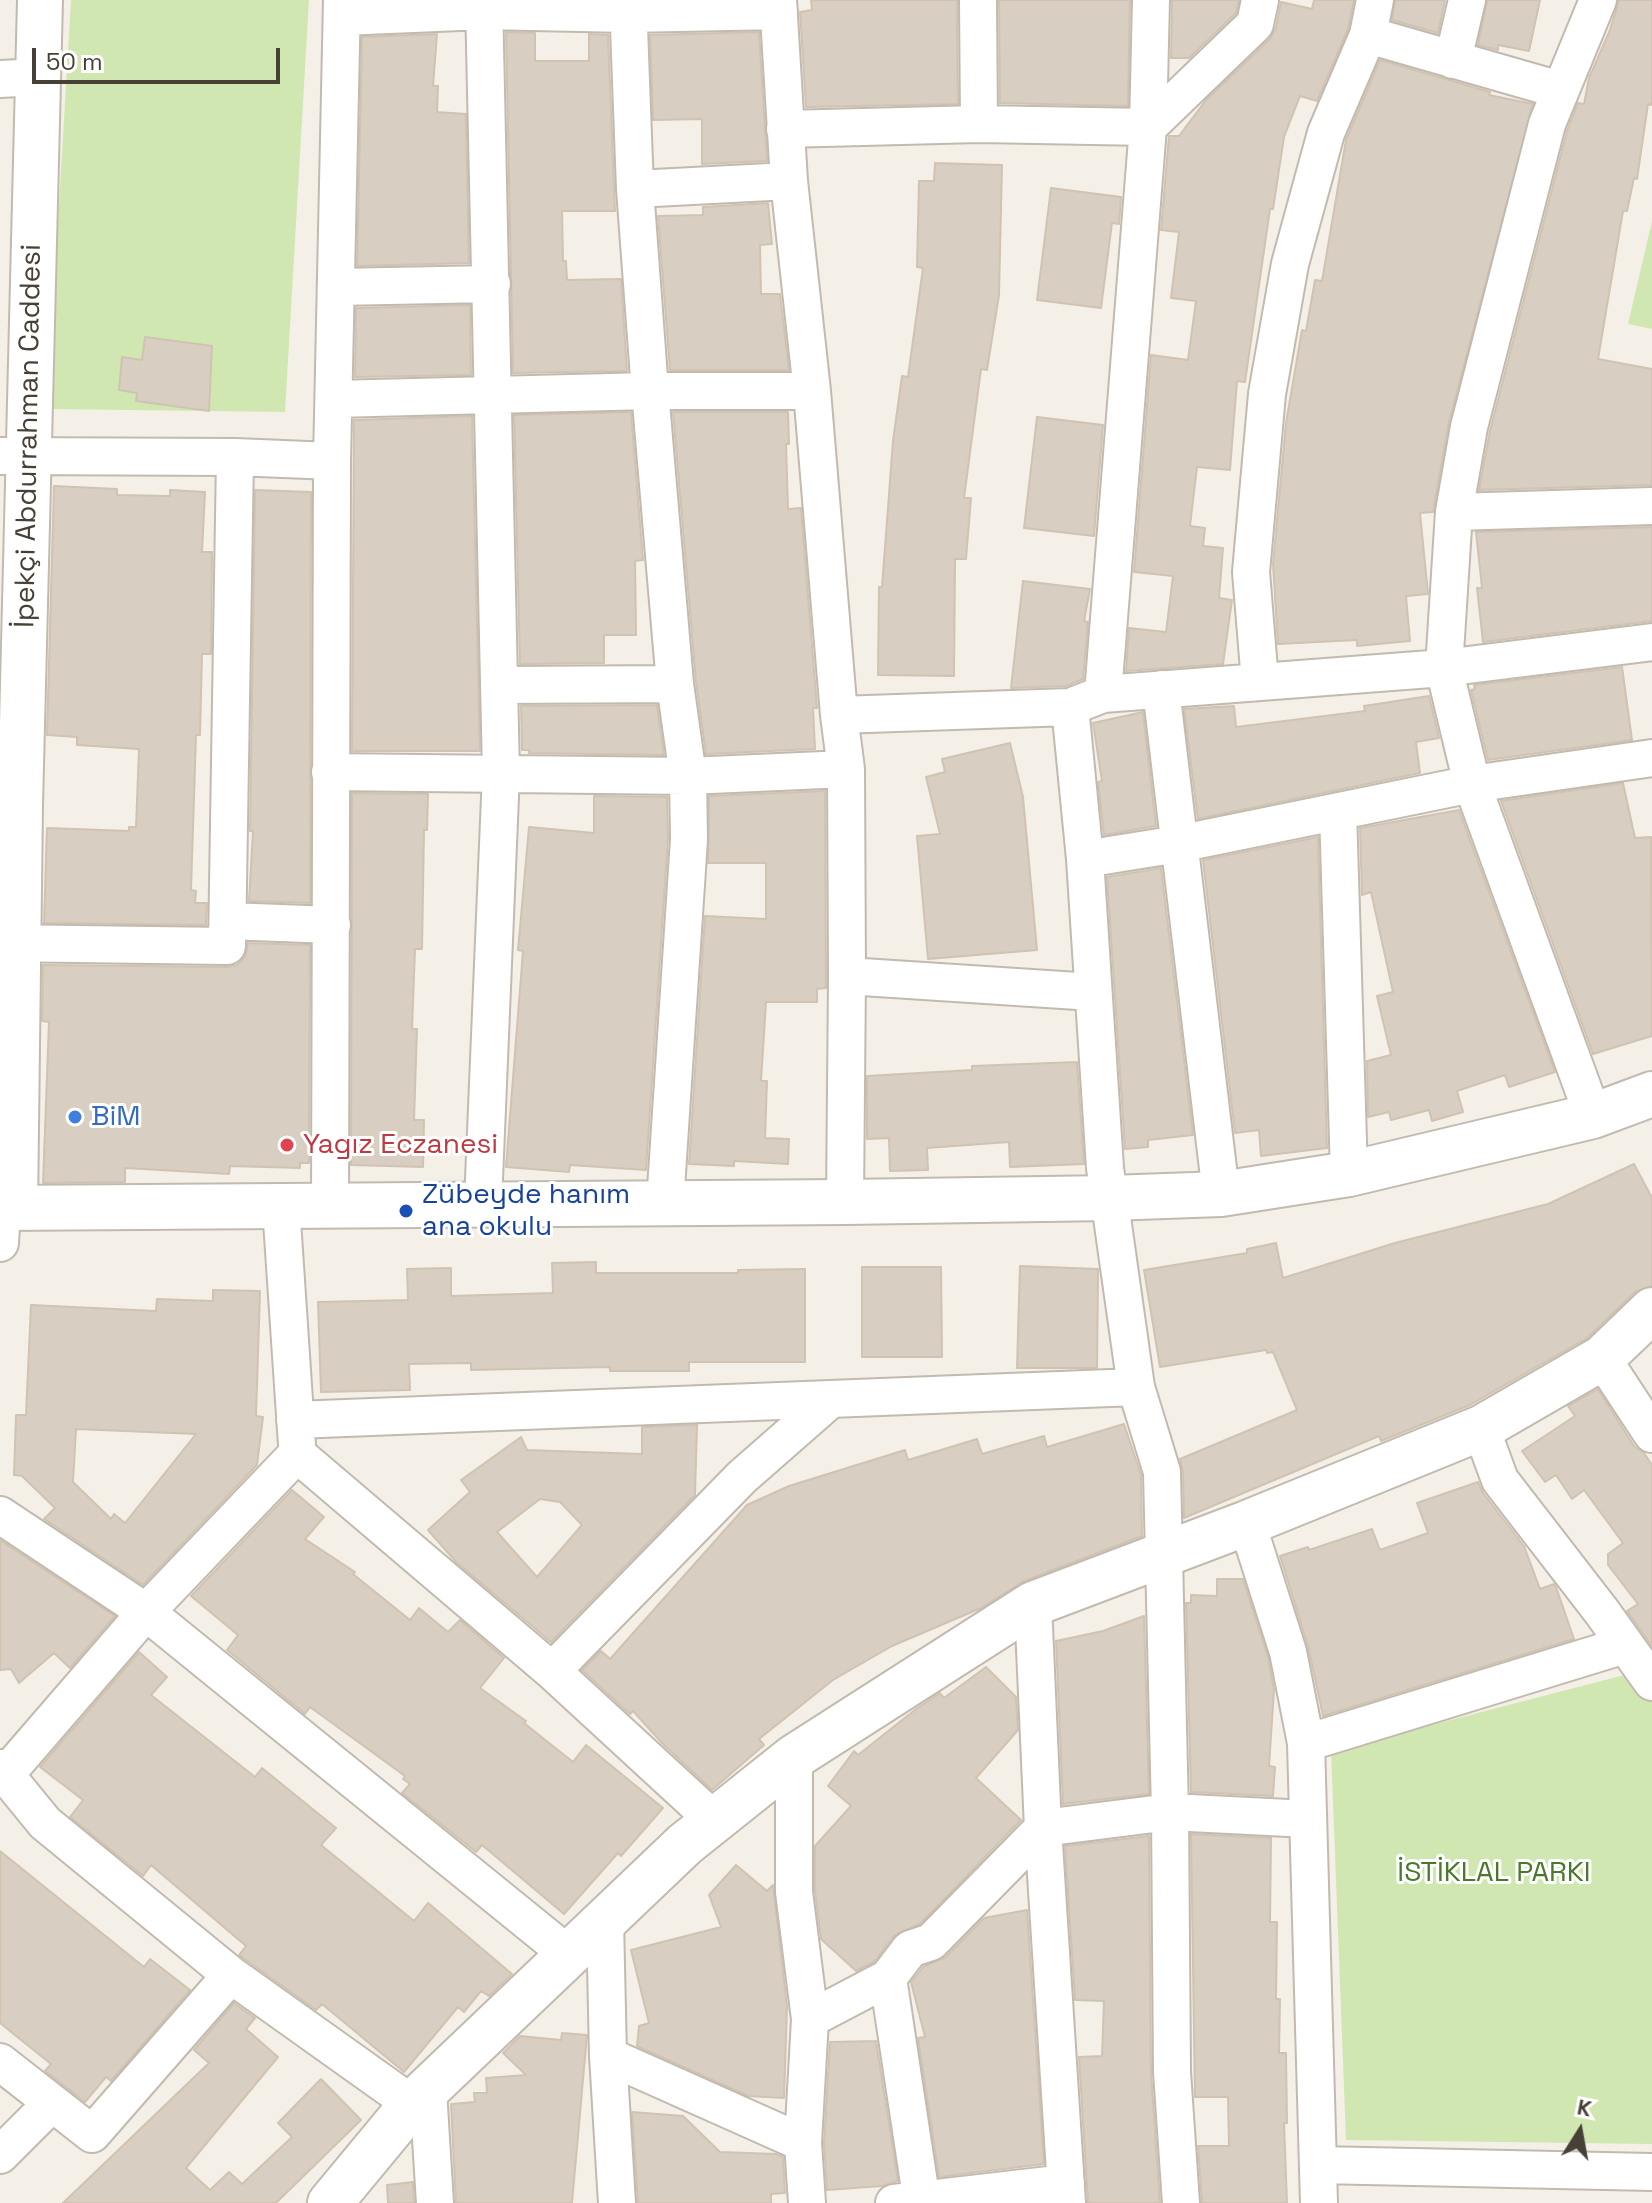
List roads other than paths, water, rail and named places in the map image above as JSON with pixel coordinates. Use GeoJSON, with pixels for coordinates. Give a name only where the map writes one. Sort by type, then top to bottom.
{"type":"FeatureCollection","features":[{"type":"Feature","properties":{"kind":"street","name":"İpekçi Abdurrahman Caddesi"},"geometry":{"type":"LineString","coordinates":[[4,1217],[19,78],[40,0]]}},
{"type":"Feature","properties":{"kind":"street"},"geometry":{"type":"LineString","coordinates":[[978,0],[979,124]]}},
{"type":"Feature","properties":{"kind":"street"},"geometry":{"type":"LineString","coordinates":[[1103,694],[1148,127],[1151,0]]}},
{"type":"Feature","properties":{"kind":"street"},"geometry":{"type":"LineString","coordinates":[[785,129],[979,124],[1148,127],[1255,24],[1260,0]]}},
{"type":"Feature","properties":{"kind":"street"},"geometry":{"type":"LineString","coordinates":[[1453,60],[1467,0]]}},
{"type":"Feature","properties":{"kind":"street"},"geometry":{"type":"LineString","coordinates":[[1593,1116],[1472,784],[1444,668],[1454,512],[1469,427],[1547,124],[1598,0]]}},
{"type":"Feature","properties":{"kind":"street"},"geometry":{"type":"LineString","coordinates":[[483,1203],[501,773],[484,5]]}},
{"type":"Feature","properties":{"kind":"street"},"geometry":{"type":"LineString","coordinates":[[330,1206],[332,461],[342,8],[484,5],[779,6],[789,181],[812,391],[846,769],[845,1202]]}},
{"type":"Feature","properties":{"kind":"street"},"geometry":{"type":"LineString","coordinates":[[628,7],[635,189],[650,391],[675,684],[688,776],[689,839],[665,1204]]}},
{"type":"Feature","properties":{"kind":"street"},"geometry":{"type":"LineString","coordinates":[[1260,682],[1251,572],[1267,394],[1290,264],[1326,133],[1372,17],[1453,60],[1560,90]]}},
{"type":"Feature","properties":{"kind":"street"},"geometry":{"type":"LineString","coordinates":[[635,189],[789,181]]}},
{"type":"Feature","properties":{"kind":"street"},"geometry":{"type":"LineString","coordinates":[[336,287],[492,284]]}},
{"type":"Feature","properties":{"kind":"street"},"geometry":{"type":"LineString","coordinates":[[334,399],[650,391],[812,391]]}},
{"type":"Feature","properties":{"kind":"street"},"geometry":{"type":"LineString","coordinates":[[14,457],[235,457],[332,461]]}},
{"type":"Feature","properties":{"kind":"street"},"geometry":{"type":"LineString","coordinates":[[9,943],[227,946],[235,457]]}},
{"type":"Feature","properties":{"kind":"street"},"geometry":{"type":"LineString","coordinates":[[1454,512],[1652,506]]}},
{"type":"Feature","properties":{"kind":"street"},"geometry":{"type":"LineString","coordinates":[[839,715],[1070,707],[1103,694],[1444,668],[1652,642]]}},
{"type":"Feature","properties":{"kind":"street"},"geometry":{"type":"LineString","coordinates":[[501,685],[675,684]]}},
{"type":"Feature","properties":{"kind":"street"},"geometry":{"type":"LineString","coordinates":[[1161,689],[1221,1194]]}},
{"type":"Feature","properties":{"kind":"street"},"geometry":{"type":"LineString","coordinates":[[1070,707],[1085,859],[1105,1168],[1136,1387],[1162,1472],[1172,2072],[1181,2203]]}},
{"type":"Feature","properties":{"kind":"street"},"geometry":{"type":"LineString","coordinates":[[1085,859],[1178,844],[1472,784],[1652,758]]}},
{"type":"Feature","properties":{"kind":"street"},"geometry":{"type":"LineString","coordinates":[[330,772],[688,776],[846,769]]}},
{"type":"Feature","properties":{"kind":"street"},"geometry":{"type":"LineString","coordinates":[[1338,811],[1349,1174]]}},
{"type":"Feature","properties":{"kind":"street"},"geometry":{"type":"LineString","coordinates":[[228,921],[332,925]]}},
{"type":"Feature","properties":{"kind":"street"},"geometry":{"type":"LineString","coordinates":[[847,976],[1093,992]]}},
{"type":"Feature","properties":{"kind":"street"},"geometry":{"type":"LineString","coordinates":[[4,1217],[281,1206],[845,1202],[1221,1194],[1349,1174],[1593,1116],[1652,1094]]}},
{"type":"Feature","properties":{"kind":"street"},"geometry":{"type":"LineString","coordinates":[[281,1206],[296,1437],[715,1821]]}},
{"type":"Feature","properties":{"kind":"street"},"geometry":{"type":"LineString","coordinates":[[330,2203],[420,2097],[685,1844],[794,1757],[1033,1604],[1247,1523],[1481,1428],[1602,1358],[1652,1310]]}},
{"type":"Feature","properties":{"kind":"street"},"geometry":{"type":"LineString","coordinates":[[1602,1358],[1652,1434]]}},
{"type":"Feature","properties":{"kind":"street"},"geometry":{"type":"LineString","coordinates":[[435,2203],[420,2097],[231,1975],[45,1823],[3,1771],[146,1612],[296,1437],[831,1399],[1136,1387]]}},
{"type":"Feature","properties":{"kind":"street"},"geometry":{"type":"LineString","coordinates":[[552,1671],[742,1477],[831,1399]]}},
{"type":"Feature","properties":{"kind":"street"},"geometry":{"type":"LineString","coordinates":[[1481,1428],[1500,1480],[1652,1682]]}},
{"type":"Feature","properties":{"kind":"street"},"geometry":{"type":"LineString","coordinates":[[0,1515],[146,1612],[569,1955]]}},
{"type":"Feature","properties":{"kind":"street"},"geometry":{"type":"LineString","coordinates":[[1247,1523],[1288,1652],[1306,1743],[1319,2203]]}},
{"type":"Feature","properties":{"kind":"street"},"geometry":{"type":"LineString","coordinates":[[888,1978],[913,2202],[1066,2193],[1043,1828],[1033,1604]]}},
{"type":"Feature","properties":{"kind":"street"},"geometry":{"type":"LineString","coordinates":[[1306,1743],[1625,1645]]}},
{"type":"Feature","properties":{"kind":"street"},"geometry":{"type":"LineString","coordinates":[[794,1757],[794,1892],[810,2019],[803,2143],[807,2203]]}},
{"type":"Feature","properties":{"kind":"street"},"geometry":{"type":"LineString","coordinates":[[810,2019],[888,1978],[910,1949],[931,1942],[1043,1828],[1170,1812],[1308,1819]]}},
{"type":"Feature","properties":{"kind":"street"},"geometry":{"type":"LineString","coordinates":[[605,1920],[608,2056],[617,2203]]}},
{"type":"Feature","properties":{"kind":"street"},"geometry":{"type":"LineString","coordinates":[[0,2062],[92,2134],[231,1975]]}},
{"type":"Feature","properties":{"kind":"street"},"geometry":{"type":"LineString","coordinates":[[608,2056],[803,2143]]}},
{"type":"Feature","properties":{"kind":"street"},"geometry":{"type":"LineString","coordinates":[[0,2155],[52,2103]]}},
{"type":"Feature","properties":{"kind":"street"},"geometry":{"type":"LineString","coordinates":[[1318,2165],[1652,2172]]}},
{"type":"Feature","properties":{"kind":"place","name":"BiM"},"geometry":{"type":"Point","coordinates":[75,1117]}},
{"type":"Feature","properties":{"kind":"place","name":"Yagız Eczanesi"},"geometry":{"type":"Point","coordinates":[287,1145]}},
{"type":"Feature","properties":{"kind":"place","name":"Zübeyde hanım ana okulu"},"geometry":{"type":"Point","coordinates":[406,1211]}},
{"type":"Feature","properties":{"kind":"park label","name":"İSTİKLAL PARKI"},"geometry":{"type":"Point","coordinates":[1494,1873]}}]}
